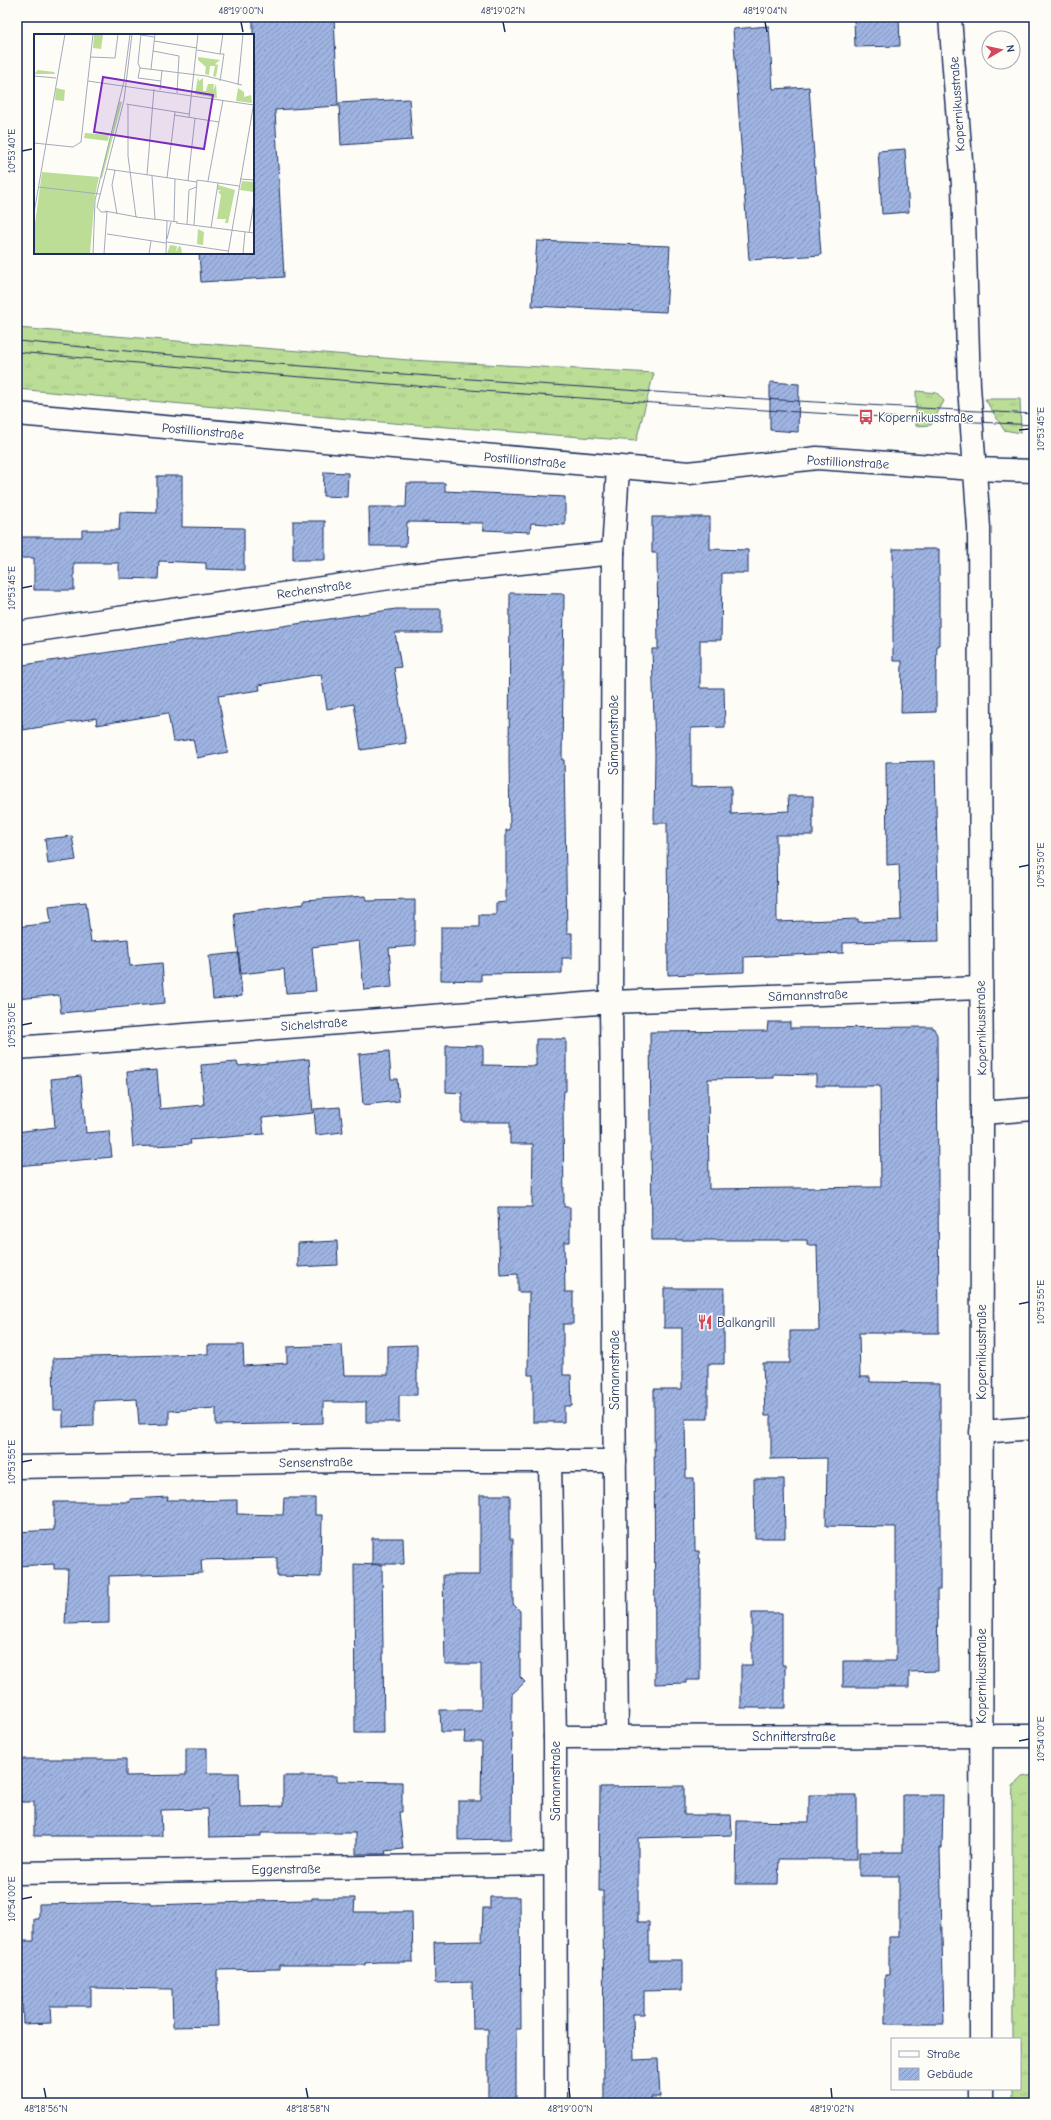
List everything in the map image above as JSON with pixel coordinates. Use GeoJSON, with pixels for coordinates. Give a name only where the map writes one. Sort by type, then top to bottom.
{"type":"FeatureCollection","features":[{"type":"Feature","properties":{"kind":"street","name":"Kopernikusstraße"},"geometry":{"type":"LineString","coordinates":[[950,17],[965,222],[969,386],[979,528],[980,988],[982,1113],[981,2038]]}},
{"type":"Feature","properties":{"kind":"street","name":"Postillionstraße"},"geometry":{"type":"LineString","coordinates":[[17,414],[618,468],[689,473],[817,458],[974,469],[1034,471]]}},
{"type":"Feature","properties":{"kind":"street","name":"Sämannstraße"},"geometry":{"type":"LineString","coordinates":[[617,1737],[611,1002],[613,552],[618,468]]}},
{"type":"Feature","properties":{"kind":"street","name":"Rechenstraße"},"geometry":{"type":"LineString","coordinates":[[17,633],[410,575],[613,552]]}},
{"type":"Feature","properties":{"kind":"street","name":"Sämannstraße"},"geometry":{"type":"LineString","coordinates":[[611,1002],[980,988]]}},
{"type":"Feature","properties":{"kind":"street","name":"Sichelstraße"},"geometry":{"type":"LineString","coordinates":[[17,1048],[611,1002]]}},
{"type":"Feature","properties":{"kind":"street"},"geometry":{"type":"LineString","coordinates":[[982,1113],[1034,1109]]}},
{"type":"Feature","properties":{"kind":"street"},"geometry":{"type":"LineString","coordinates":[[981,1432],[1034,1428]]}},
{"type":"Feature","properties":{"kind":"street","name":"Sämannstraße"},"geometry":{"type":"LineString","coordinates":[[550,1460],[555,1737],[556,2103]]}},
{"type":"Feature","properties":{"kind":"street","name":"Sensenstraße"},"geometry":{"type":"LineString","coordinates":[[17,1467],[334,1461],[615,1460]]}},
{"type":"Feature","properties":{"kind":"street","name":"Schnitterstraße"},"geometry":{"type":"LineString","coordinates":[[555,1737],[1034,1736]]}},
{"type":"Feature","properties":{"kind":"street","name":"Eggenstraße"},"geometry":{"type":"LineString","coordinates":[[17,1873],[555,1864]]}},
{"type":"Feature","properties":{"kind":"street"},"geometry":{"type":"LineString","coordinates":[[981,2090],[981,2103]]}},
{"type":"Feature","properties":{"kind":"green space"},"geometry":{"type":"Polygon","coordinates":[[[17,328],[409,360],[654,373],[636,441],[393,423],[17,389],[17,328]]]}},
{"type":"Feature","properties":{"kind":"green space"},"geometry":{"type":"Polygon","coordinates":[[[916,391],[937,393],[944,401],[931,425],[916,426],[916,391]]]}},
{"type":"Feature","properties":{"kind":"green space"},"geometry":{"type":"Polygon","coordinates":[[[985,399],[1020,399],[1021,433],[1004,430],[985,399]]]}},
{"type":"Feature","properties":{"kind":"green space"},"geometry":{"type":"Polygon","coordinates":[[[1034,1775],[1034,2103],[1012,2103],[1012,2090],[1021,2090],[1021,2038],[1013,2038],[1012,1802],[1013,1786],[1022,1777],[1034,1775]]]}},
{"type":"Feature","properties":{"kind":"building"},"geometry":{"type":"Polygon","coordinates":[[[253,17],[334,17],[338,106],[275,110],[284,277],[201,282],[199,254],[254,254],[253,17]]]}},
{"type":"Feature","properties":{"kind":"building"},"geometry":{"type":"Polygon","coordinates":[[[854,17],[899,17],[900,46],[855,47],[854,17]]]}},
{"type":"Feature","properties":{"kind":"building"},"geometry":{"type":"Polygon","coordinates":[[[769,26],[773,89],[809,87],[821,255],[749,260],[733,29],[769,26]]]}},
{"type":"Feature","properties":{"kind":"building"},"geometry":{"type":"Polygon","coordinates":[[[409,99],[412,140],[341,145],[339,103],[409,99]]]}},
{"type":"Feature","properties":{"kind":"building"},"geometry":{"type":"Polygon","coordinates":[[[905,149],[909,212],[882,214],[878,151],[905,149]]]}},
{"type":"Feature","properties":{"kind":"building"},"geometry":{"type":"Polygon","coordinates":[[[537,241],[670,246],[666,312],[532,306],[537,241]]]}},
{"type":"Feature","properties":{"kind":"building"},"geometry":{"type":"Polygon","coordinates":[[[770,382],[799,384],[798,432],[770,430],[770,382]]]}},
{"type":"Feature","properties":{"kind":"building"},"geometry":{"type":"Polygon","coordinates":[[[324,472],[348,473],[347,497],[323,496],[324,472]]]}},
{"type":"Feature","properties":{"kind":"building"},"geometry":{"type":"Polygon","coordinates":[[[157,476],[182,476],[182,527],[244,528],[244,570],[206,569],[206,563],[159,561],[158,579],[119,578],[119,563],[74,563],[74,590],[34,590],[34,558],[17,558],[17,537],[82,537],[82,530],[119,530],[120,512],[157,513],[157,476]]]}},
{"type":"Feature","properties":{"kind":"building"},"geometry":{"type":"Polygon","coordinates":[[[407,483],[445,483],[445,491],[565,497],[565,525],[531,523],[530,532],[483,530],[483,523],[407,522],[406,546],[370,546],[369,507],[406,507],[407,483]]]}},
{"type":"Feature","properties":{"kind":"building"},"geometry":{"type":"Polygon","coordinates":[[[652,517],[710,517],[710,549],[748,550],[748,573],[722,573],[721,640],[700,640],[700,688],[724,688],[725,727],[691,728],[691,787],[731,786],[731,814],[789,811],[788,796],[813,796],[813,835],[776,835],[777,922],[858,919],[858,922],[901,920],[899,864],[887,865],[886,762],[935,761],[939,941],[843,943],[843,953],[744,957],[744,972],[668,975],[667,823],[654,823],[655,754],[652,649],[658,649],[657,553],[652,553],[652,517]]]}},
{"type":"Feature","properties":{"kind":"building"},"geometry":{"type":"Polygon","coordinates":[[[293,521],[325,521],[325,560],[293,560],[293,521]]]}},
{"type":"Feature","properties":{"kind":"building"},"geometry":{"type":"Polygon","coordinates":[[[893,549],[939,549],[939,645],[937,645],[936,712],[901,713],[902,661],[893,661],[893,549]]]}},
{"type":"Feature","properties":{"kind":"building"},"geometry":{"type":"Polygon","coordinates":[[[510,593],[564,594],[562,760],[564,760],[567,933],[572,933],[572,958],[562,958],[562,973],[481,974],[481,981],[441,980],[441,927],[479,927],[479,915],[496,915],[496,903],[506,902],[506,830],[510,830],[510,593]]]}},
{"type":"Feature","properties":{"kind":"building"},"geometry":{"type":"Polygon","coordinates":[[[396,609],[441,609],[441,633],[395,633],[401,667],[394,668],[406,743],[361,750],[354,704],[327,709],[321,674],[259,685],[260,690],[218,696],[228,752],[197,758],[193,739],[173,742],[168,713],[97,725],[96,718],[23,730],[21,720],[17,721],[17,666],[396,609]]]}},
{"type":"Feature","properties":{"kind":"building"},"geometry":{"type":"Polygon","coordinates":[[[72,836],[76,860],[48,864],[45,839],[72,836]]]}},
{"type":"Feature","properties":{"kind":"building"},"geometry":{"type":"Polygon","coordinates":[[[365,896],[366,901],[415,900],[415,946],[389,948],[392,987],[364,990],[359,941],[312,947],[316,991],[286,993],[284,969],[241,974],[234,913],[304,904],[304,900],[365,896]]]}},
{"type":"Feature","properties":{"kind":"building"},"geometry":{"type":"Polygon","coordinates":[[[86,902],[91,942],[128,939],[130,966],[162,963],[165,1003],[61,1013],[59,995],[17,999],[17,927],[51,923],[49,906],[86,902]]]}},
{"type":"Feature","properties":{"kind":"building"},"geometry":{"type":"Polygon","coordinates":[[[238,953],[242,996],[213,999],[209,956],[238,953]]]}},
{"type":"Feature","properties":{"kind":"building"},"geometry":{"type":"Polygon","coordinates":[[[768,1022],[790,1022],[790,1028],[933,1027],[937,1035],[939,1333],[859,1333],[860,1377],[870,1377],[870,1382],[940,1383],[940,1590],[937,1590],[938,1671],[909,1672],[909,1687],[843,1687],[843,1661],[896,1661],[896,1527],[826,1526],[827,1458],[771,1459],[771,1416],[765,1416],[763,1363],[790,1363],[790,1331],[819,1331],[817,1245],[807,1245],[807,1240],[652,1240],[650,1032],[767,1031],[768,1022]],[[774,1074],[774,1078],[708,1079],[709,1189],[881,1187],[880,1086],[816,1086],[816,1075],[774,1074]]]}},
{"type":"Feature","properties":{"kind":"building"},"geometry":{"type":"Polygon","coordinates":[[[536,1039],[566,1039],[566,1091],[564,1091],[563,1106],[564,1207],[570,1207],[570,1242],[564,1242],[565,1292],[573,1292],[573,1324],[563,1324],[563,1375],[571,1375],[572,1406],[564,1406],[564,1422],[533,1422],[533,1375],[528,1375],[529,1292],[518,1292],[518,1274],[500,1275],[498,1207],[532,1207],[533,1144],[510,1144],[510,1122],[462,1122],[462,1093],[446,1092],[446,1045],[483,1046],[483,1065],[536,1066],[536,1039]]]}},
{"type":"Feature","properties":{"kind":"building"},"geometry":{"type":"Polygon","coordinates":[[[389,1051],[391,1079],[397,1079],[399,1101],[363,1105],[359,1054],[389,1051]]]}},
{"type":"Feature","properties":{"kind":"building"},"geometry":{"type":"Polygon","coordinates":[[[309,1059],[313,1113],[262,1118],[264,1134],[190,1140],[191,1144],[133,1147],[127,1072],[157,1070],[160,1109],[204,1105],[201,1065],[237,1062],[238,1066],[309,1059]]]}},
{"type":"Feature","properties":{"kind":"building"},"geometry":{"type":"Polygon","coordinates":[[[81,1076],[86,1133],[109,1131],[112,1157],[17,1166],[17,1132],[55,1127],[51,1079],[81,1076]]]}},
{"type":"Feature","properties":{"kind":"building"},"geometry":{"type":"Polygon","coordinates":[[[340,1107],[343,1132],[316,1135],[314,1109],[340,1107]]]}},
{"type":"Feature","properties":{"kind":"building"},"geometry":{"type":"Polygon","coordinates":[[[337,1241],[338,1265],[298,1267],[298,1243],[337,1241]]]}},
{"type":"Feature","properties":{"kind":"building"},"geometry":{"type":"Polygon","coordinates":[[[664,1288],[724,1288],[724,1364],[708,1364],[708,1419],[685,1419],[686,1478],[694,1478],[695,1551],[699,1551],[700,1680],[686,1680],[686,1683],[655,1684],[654,1389],[682,1389],[682,1328],[664,1328],[664,1288]]]}},
{"type":"Feature","properties":{"kind":"building"},"geometry":{"type":"Polygon","coordinates":[[[208,1345],[243,1345],[244,1366],[287,1363],[287,1347],[342,1345],[344,1375],[388,1375],[388,1346],[417,1345],[417,1395],[399,1395],[399,1422],[366,1422],[366,1402],[323,1402],[323,1423],[216,1425],[216,1408],[169,1411],[169,1424],[139,1425],[137,1399],[94,1401],[94,1426],[63,1427],[63,1410],[54,1410],[53,1358],[208,1354],[208,1345]]]}},
{"type":"Feature","properties":{"kind":"building"},"geometry":{"type":"Polygon","coordinates":[[[754,1479],[784,1479],[785,1538],[755,1538],[754,1479]]]}},
{"type":"Feature","properties":{"kind":"building"},"geometry":{"type":"Polygon","coordinates":[[[480,1495],[510,1495],[510,1539],[513,1539],[513,1604],[520,1611],[520,1677],[525,1682],[512,1694],[511,1839],[458,1840],[458,1801],[481,1801],[482,1742],[464,1742],[465,1732],[441,1732],[440,1710],[481,1710],[481,1664],[445,1664],[443,1575],[480,1575],[480,1495]]]}},
{"type":"Feature","properties":{"kind":"building"},"geometry":{"type":"Polygon","coordinates":[[[168,1497],[167,1500],[185,1501],[237,1500],[237,1514],[283,1515],[284,1498],[315,1498],[315,1515],[322,1515],[321,1577],[277,1576],[277,1558],[201,1560],[202,1573],[109,1576],[109,1623],[65,1624],[68,1569],[54,1569],[54,1564],[17,1566],[17,1532],[54,1530],[54,1502],[130,1502],[130,1499],[168,1497]]]}},
{"type":"Feature","properties":{"kind":"building"},"geometry":{"type":"Polygon","coordinates":[[[372,1538],[403,1538],[404,1564],[372,1564],[372,1538]]]}},
{"type":"Feature","properties":{"kind":"building"},"geometry":{"type":"Polygon","coordinates":[[[354,1564],[382,1565],[384,1733],[355,1733],[354,1564]]]}},
{"type":"Feature","properties":{"kind":"building"},"geometry":{"type":"Polygon","coordinates":[[[752,1613],[782,1613],[782,1665],[785,1665],[785,1708],[741,1708],[741,1665],[752,1665],[752,1613]]]}},
{"type":"Feature","properties":{"kind":"building"},"geometry":{"type":"Polygon","coordinates":[[[186,1748],[207,1748],[207,1773],[239,1773],[240,1807],[283,1806],[283,1776],[337,1776],[337,1781],[402,1782],[402,1812],[399,1812],[403,1849],[385,1851],[386,1854],[356,1854],[356,1833],[261,1833],[261,1836],[209,1837],[208,1809],[161,1810],[162,1836],[34,1836],[34,1802],[21,1802],[19,1759],[126,1759],[126,1776],[186,1775],[186,1748]]]}},
{"type":"Feature","properties":{"kind":"building"},"geometry":{"type":"Polygon","coordinates":[[[684,1786],[684,1815],[731,1815],[732,1835],[638,1838],[638,1922],[649,1922],[649,1960],[682,1960],[682,1990],[644,1991],[644,2014],[633,2014],[634,2060],[658,2059],[660,2097],[651,2097],[651,2103],[604,2103],[603,1891],[599,1891],[600,1787],[684,1786]]]}},
{"type":"Feature","properties":{"kind":"building"},"geometry":{"type":"Polygon","coordinates":[[[809,1795],[857,1795],[857,1859],[779,1859],[778,1884],[736,1884],[737,1821],[809,1822],[809,1795]]]}},
{"type":"Feature","properties":{"kind":"building"},"geometry":{"type":"Polygon","coordinates":[[[903,1795],[943,1795],[942,1848],[940,1848],[944,2024],[885,2024],[885,1975],[889,1975],[889,1937],[899,1937],[899,1876],[859,1876],[859,1852],[903,1852],[903,1795]]]}},
{"type":"Feature","properties":{"kind":"building"},"geometry":{"type":"Polygon","coordinates":[[[490,1897],[520,1897],[521,2029],[516,2029],[516,2103],[488,2103],[488,2029],[473,2029],[472,1982],[435,1983],[434,1942],[482,1941],[483,1908],[490,1908],[490,1897]]]}},
{"type":"Feature","properties":{"kind":"building"},"geometry":{"type":"Polygon","coordinates":[[[312,1898],[355,1898],[354,1912],[412,1912],[413,1962],[379,1962],[365,1963],[365,1965],[279,1965],[279,1969],[217,1970],[218,2026],[173,2027],[172,1989],[91,1988],[91,2006],[50,2006],[51,2023],[23,2024],[21,1972],[17,1972],[17,1941],[34,1941],[34,1919],[39,1919],[39,1904],[150,1902],[150,1905],[312,1900],[312,1898]]]}},
{"type":"Feature","properties":{"kind":"tram line"},"geometry":{"type":"LineString","coordinates":[[17,341],[398,374],[779,400],[1034,414]]}},
{"type":"Feature","properties":{"kind":"tram line"},"geometry":{"type":"LineString","coordinates":[[17,352],[398,385],[779,411],[1034,425]]}},
{"type":"Feature","properties":{"kind":"place","name":"Kopernikusstraße"},"geometry":{"type":"Point","coordinates":[866,417]}},
{"type":"Feature","properties":{"kind":"place","name":"Balkangrill"},"geometry":{"type":"Point","coordinates":[705,1322]}}]}
